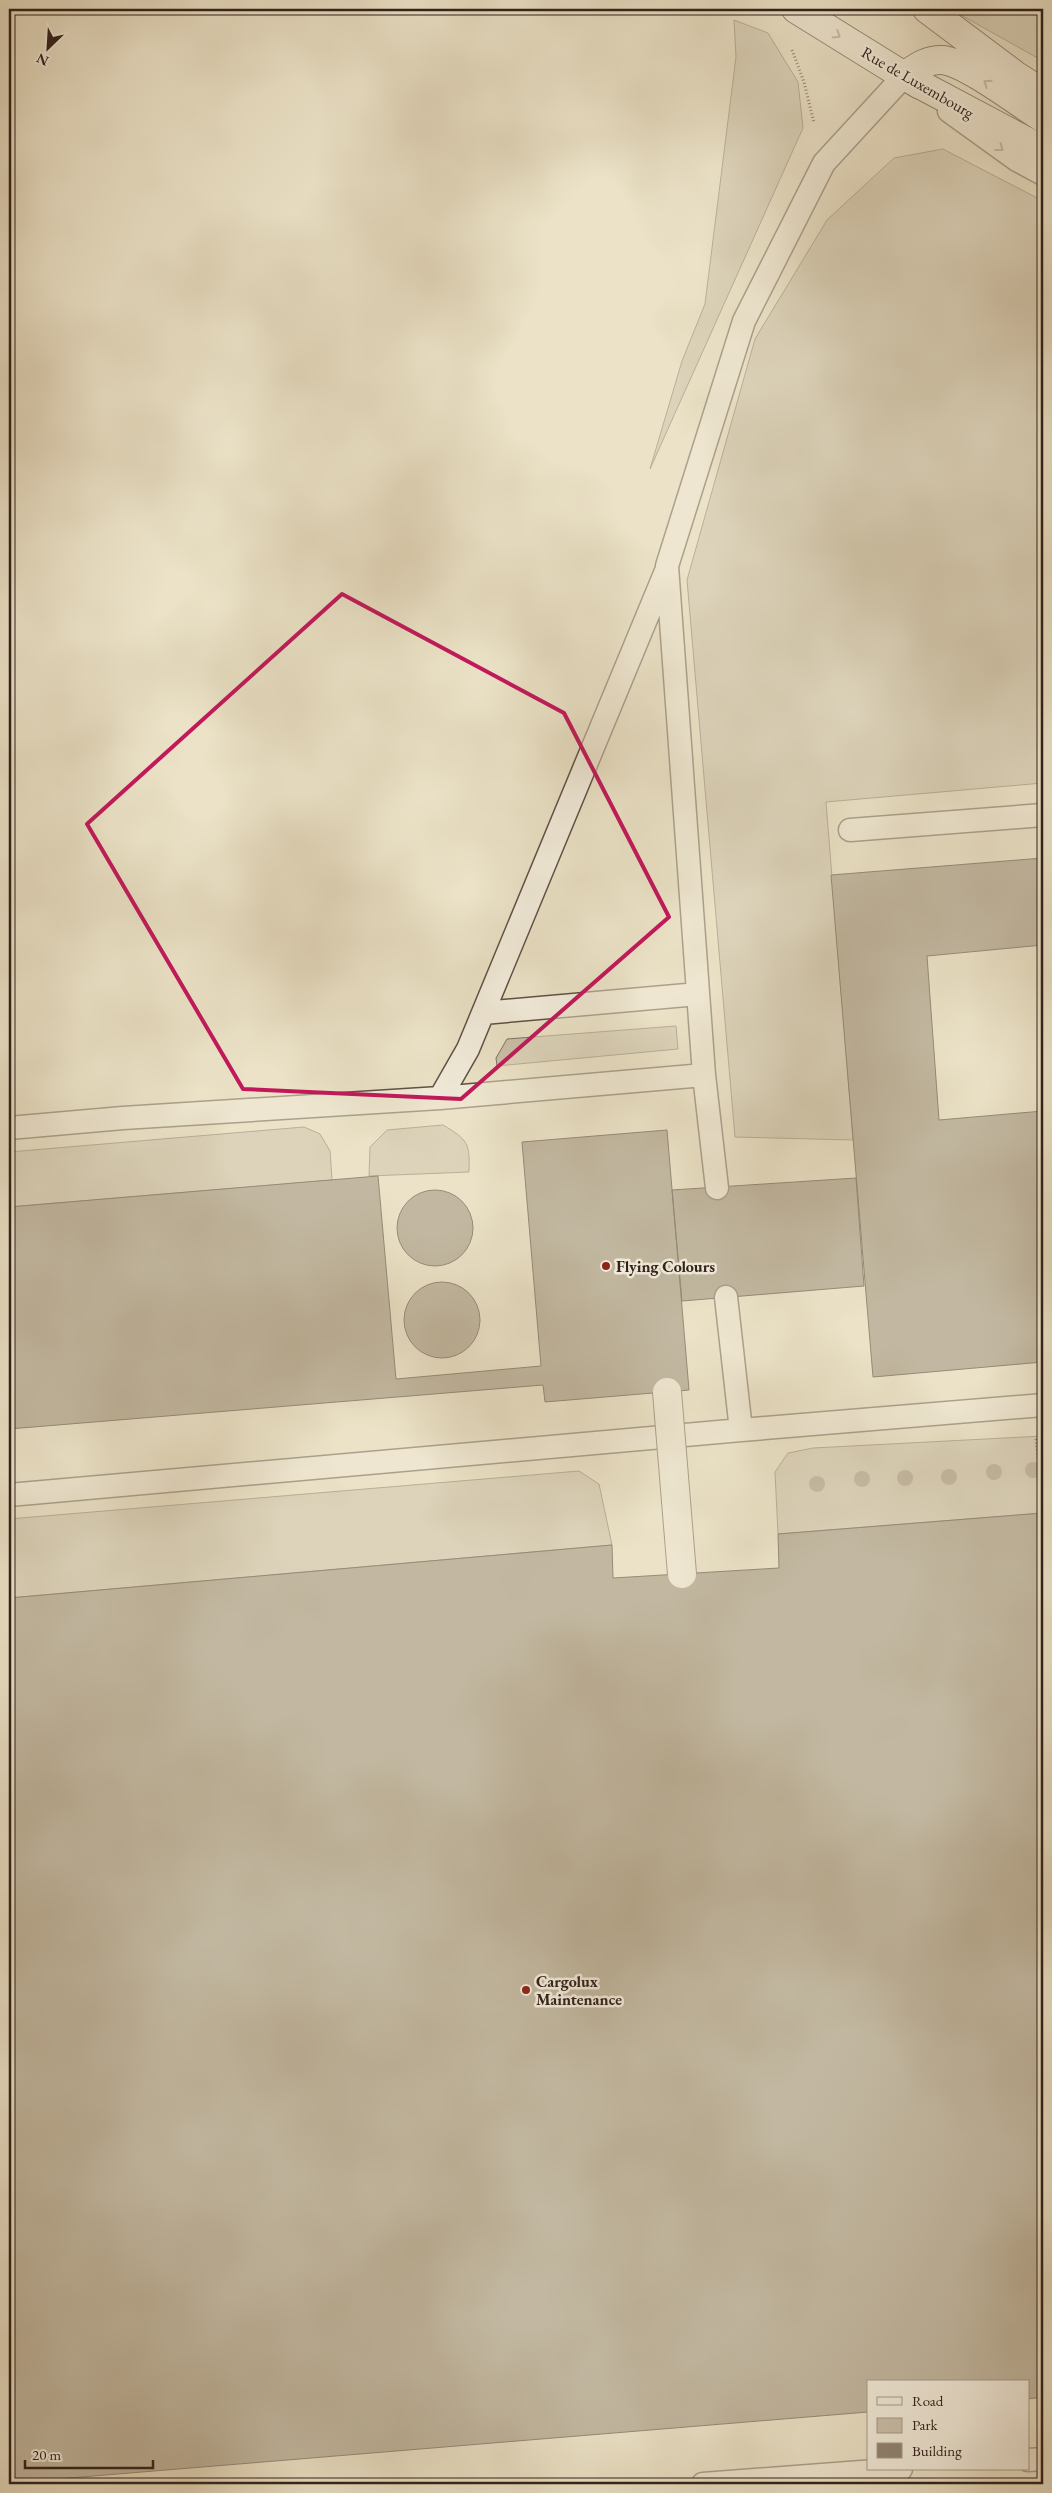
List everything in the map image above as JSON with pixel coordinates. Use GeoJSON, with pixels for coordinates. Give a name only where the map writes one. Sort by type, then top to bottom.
{"type":"FeatureCollection","features":[{"type":"Feature","properties":{"kind":"main road","name":"Rue de Luxembourg"},"geometry":{"type":"LineString","coordinates":[[796,9],[904,76],[1043,150]]}},
{"type":"Feature","properties":{"kind":"main road"},"geometry":{"type":"LineString","coordinates":[[928,9],[1015,76],[1043,93]]}},
{"type":"Feature","properties":{"kind":"main road"},"geometry":{"type":"LineString","coordinates":[[904,76],[923,63],[942,60],[962,66],[1043,118]]}},
{"type":"Feature","properties":{"kind":"main road"},"geometry":{"type":"LineString","coordinates":[[667,1392],[682,1574]]}},
{"type":"Feature","properties":{"kind":"lane"},"geometry":{"type":"LineString","coordinates":[[440,1098],[468,1049],[667,566],[744,321],[824,163],[904,76],[1017,160],[1043,174]]}},
{"type":"Feature","properties":{"kind":"lane"},"geometry":{"type":"LineString","coordinates":[[667,566],[704,1075],[717,1188]]}},
{"type":"Feature","properties":{"kind":"lane"},"geometry":{"type":"LineString","coordinates":[[850,830],[1043,815]]}},
{"type":"Feature","properties":{"kind":"lane"},"geometry":{"type":"LineString","coordinates":[[483,1013],[698,994]]}},
{"type":"Feature","properties":{"kind":"lane"},"geometry":{"type":"LineString","coordinates":[[9,1128],[122,1118],[440,1098],[704,1075]]}},
{"type":"Feature","properties":{"kind":"lane"},"geometry":{"type":"LineString","coordinates":[[726,1297],[741,1430]]}},
{"type":"Feature","properties":{"kind":"lane"},"geometry":{"type":"LineString","coordinates":[[9,1495],[741,1430],[1043,1406]]}},
{"type":"Feature","properties":{"kind":"lane"},"geometry":{"type":"LineString","coordinates":[[1030,2460],[1043,2458]]}},
{"type":"Feature","properties":{"kind":"lane"},"geometry":{"type":"LineString","coordinates":[[703,2484],[888,2470]]}},
{"type":"Feature","properties":{"kind":"path"},"geometry":{"type":"LineString","coordinates":[[791,49],[804,82],[824,163]]}},
{"type":"Feature","properties":{"kind":"highlighted area"},"geometry":{"type":"Polygon","coordinates":[[[342,594],[564,713],[669,917],[461,1099],[243,1089],[87,824],[342,594]]]}},
{"type":"Feature","properties":{"kind":"green space"},"geometry":{"type":"Polygon","coordinates":[[[950,9],[1043,9],[1043,61],[950,9]]]}},
{"type":"Feature","properties":{"kind":"green space"},"geometry":{"type":"Polygon","coordinates":[[[734,20],[768,33],[798,82],[803,128],[650,469],[682,361],[705,304],[736,57],[734,20]]]}},
{"type":"Feature","properties":{"kind":"green space"},"geometry":{"type":"Polygon","coordinates":[[[943,149],[1043,201],[1043,783],[826,802],[853,1140],[735,1137],[687,580],[755,339],[827,220],[894,158],[943,149]]]}},
{"type":"Feature","properties":{"kind":"green space"},"geometry":{"type":"Polygon","coordinates":[[[676,1026],[678,1049],[497,1066],[496,1058],[507,1039],[676,1026]]]}},
{"type":"Feature","properties":{"kind":"green space"},"geometry":{"type":"Polygon","coordinates":[[[443,1125],[466,1143],[469,1155],[469,1172],[369,1176],[370,1147],[387,1130],[443,1125]]]}},
{"type":"Feature","properties":{"kind":"green space"},"geometry":{"type":"Polygon","coordinates":[[[304,1127],[320,1134],[330,1151],[332,1180],[9,1207],[9,1152],[304,1127]]]}},
{"type":"Feature","properties":{"kind":"green space"},"geometry":{"type":"Polygon","coordinates":[[[1043,1436],[1043,1513],[778,1534],[775,1472],[788,1453],[813,1448],[1043,1436]]]}},
{"type":"Feature","properties":{"kind":"green space"},"geometry":{"type":"Polygon","coordinates":[[[579,1471],[599,1484],[612,1545],[9,1598],[9,1519],[579,1471]]]}},
{"type":"Feature","properties":{"kind":"building"},"geometry":{"type":"Polygon","coordinates":[[[1043,858],[1043,945],[927,956],[939,1120],[1043,1111],[1043,1362],[873,1377],[831,875],[1043,858]]]}},
{"type":"Feature","properties":{"kind":"building"},"geometry":{"type":"Polygon","coordinates":[[[667,1130],[689,1390],[545,1402],[543,1385],[9,1429],[9,1207],[378,1176],[396,1379],[541,1366],[522,1142],[667,1130]]]}},
{"type":"Feature","properties":{"kind":"building"},"geometry":{"type":"Polygon","coordinates":[[[856,1178],[864,1286],[682,1301],[672,1190],[856,1178]]]}},
{"type":"Feature","properties":{"kind":"building"},"geometry":{"type":"Polygon","coordinates":[[[435,1190],[450,1193],[462,1201],[470,1213],[473,1228],[470,1243],[462,1255],[450,1263],[435,1266],[420,1263],[408,1255],[400,1243],[397,1228],[400,1213],[408,1201],[420,1193],[435,1190]]]}},
{"type":"Feature","properties":{"kind":"building"},"geometry":{"type":"Polygon","coordinates":[[[442,1282],[457,1285],[469,1293],[477,1305],[480,1320],[477,1335],[469,1347],[457,1355],[442,1358],[427,1355],[415,1347],[407,1335],[404,1320],[407,1305],[415,1293],[427,1285],[442,1282]]]}},
{"type":"Feature","properties":{"kind":"building","name":"Cargolux Maintenance"},"geometry":{"type":"Polygon","coordinates":[[[1043,1513],[1043,2397],[1030,2399],[1030,2380],[867,2380],[867,2412],[9,2483],[9,1598],[612,1545],[613,1578],[779,1568],[778,1534],[1043,1513]]]}},
{"type":"Feature","properties":{"kind":"place","name":"Flying Colours"},"geometry":{"type":"Point","coordinates":[606,1266]}},
{"type":"Feature","properties":{"kind":"place","name":"Cargolux Maintenance"},"geometry":{"type":"Point","coordinates":[526,1990]}}]}
